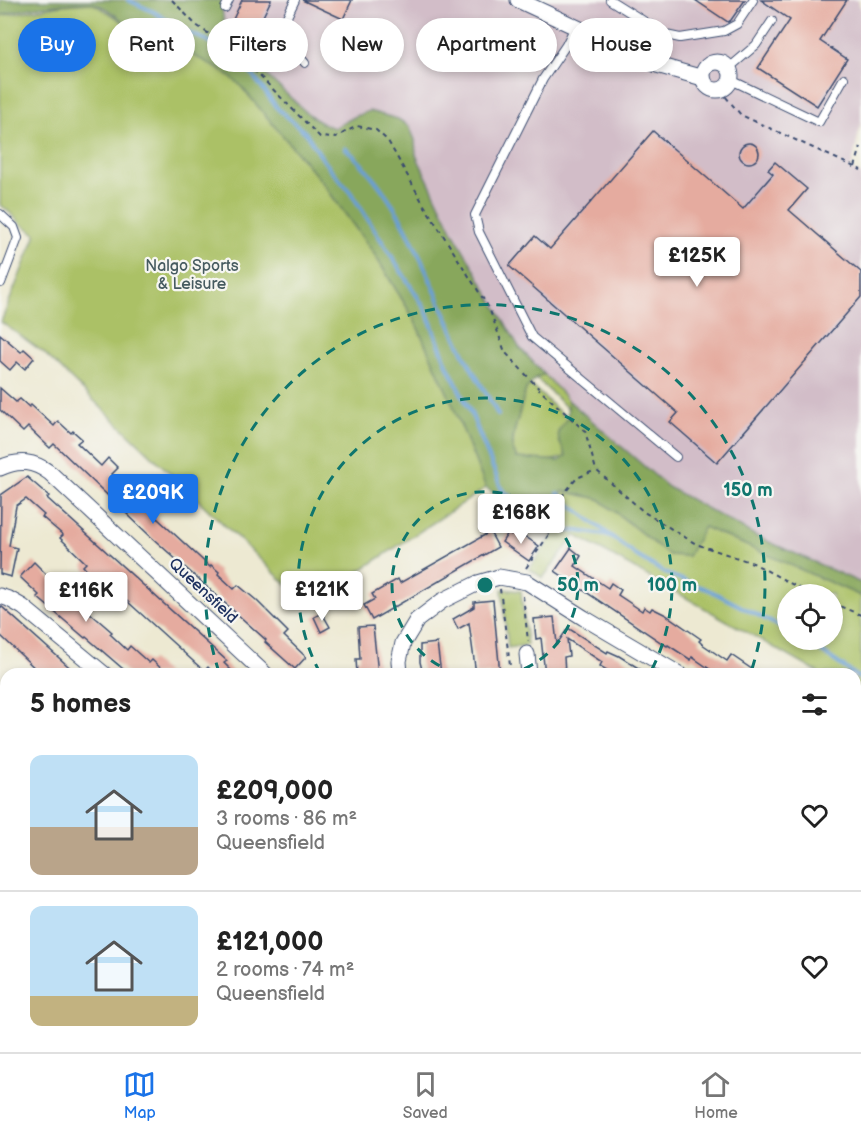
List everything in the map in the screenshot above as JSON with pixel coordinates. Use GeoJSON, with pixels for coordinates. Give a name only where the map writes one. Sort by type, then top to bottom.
{"type":"FeatureCollection","features":[{"type":"Feature","properties":{"kind":"street"},"geometry":{"type":"LineString","coordinates":[[518,0],[569,24]]}},
{"type":"Feature","properties":{"kind":"street"},"geometry":{"type":"LineString","coordinates":[[722,62],[727,79],[711,89],[704,82],[705,69],[712,63],[722,62]]}},
{"type":"Feature","properties":{"kind":"street"},"geometry":{"type":"LineString","coordinates":[[673,70],[703,78]]}},
{"type":"Feature","properties":{"kind":"street","name":"Queensfield"},"geometry":{"type":"LineString","coordinates":[[0,468],[9,464],[32,463],[50,473],[259,668]]}},
{"type":"Feature","properties":{"kind":"street"},"geometry":{"type":"LineString","coordinates":[[400,668],[403,643],[417,620],[442,601],[478,583],[498,578],[527,582],[670,668]]}},
{"type":"Feature","properties":{"kind":"street"},"geometry":{"type":"LineString","coordinates":[[0,597],[9,599],[23,608],[97,668]]}},
{"type":"Feature","properties":{"kind":"street"},"geometry":{"type":"LineString","coordinates":[[526,654],[528,668]]}},
{"type":"Feature","properties":{"kind":"lane"},"geometry":{"type":"LineString","coordinates":[[225,8],[229,0]]}},
{"type":"Feature","properties":{"kind":"lane"},"geometry":{"type":"LineString","coordinates":[[286,18],[295,0]]}},
{"type":"Feature","properties":{"kind":"lane"},"geometry":{"type":"LineString","coordinates":[[610,0],[666,35],[680,38],[724,31],[737,24],[753,0]]}},
{"type":"Feature","properties":{"kind":"lane"},"geometry":{"type":"LineString","coordinates":[[772,21],[756,45],[727,79],[819,122],[844,78]]}},
{"type":"Feature","properties":{"kind":"lane"},"geometry":{"type":"LineString","coordinates":[[569,39],[543,79],[475,215],[478,232],[532,337],[676,457]]}},
{"type":"Feature","properties":{"kind":"lane"},"geometry":{"type":"LineString","coordinates":[[0,214],[14,227],[18,238],[1,283]]}},
{"type":"Feature","properties":{"kind":"path"},"geometry":{"type":"LineString","coordinates":[[172,0],[196,25],[237,53],[320,137],[334,138],[357,126],[376,130],[388,141],[424,205],[489,308],[505,352],[542,392],[585,431],[596,470],[644,512],[696,544],[753,563],[792,584]]}},
{"type":"Feature","properties":{"kind":"path"},"geometry":{"type":"LineString","coordinates":[[727,79],[741,115],[861,170]]}},
{"type":"Feature","properties":{"kind":"path"},"geometry":{"type":"LineString","coordinates":[[855,167],[861,147]]}},
{"type":"Feature","properties":{"kind":"path"},"geometry":{"type":"LineString","coordinates":[[550,533],[557,502],[577,478],[596,470]]}},
{"type":"Feature","properties":{"kind":"path"},"geometry":{"type":"LineString","coordinates":[[498,578],[510,668]]}},
{"type":"Feature","properties":{"kind":"path"},"geometry":{"type":"LineString","coordinates":[[843,608],[861,615]]}},
{"type":"Feature","properties":{"kind":"shaded area"},"geometry":{"type":"Polygon","coordinates":[[[221,0],[858,0],[861,12],[861,123],[851,169],[861,174],[861,583],[758,537],[668,487],[568,400],[519,347],[452,230],[416,155],[415,140],[398,119],[369,112],[334,128],[321,123],[306,112],[263,72],[308,72],[308,18],[223,18],[221,0]]]}},
{"type":"Feature","properties":{"kind":"green space"},"geometry":{"type":"Polygon","coordinates":[[[0,0],[221,0],[223,18],[207,18],[207,62],[195,56],[195,18],[118,18],[97,4],[91,3],[59,4],[0,16],[0,0]]]}},
{"type":"Feature","properties":{"kind":"green space","name":"Nalgo Sports & Leisure"},"geometry":{"type":"Polygon","coordinates":[[[91,3],[116,18],[108,18],[108,72],[195,72],[195,56],[207,62],[207,72],[224,72],[239,84],[322,182],[373,252],[413,317],[452,403],[486,488],[308,605],[43,352],[1,322],[36,234],[0,205],[0,16],[62,5],[91,3]]]}},
{"type":"Feature","properties":{"kind":"green space"},"geometry":{"type":"Polygon","coordinates":[[[222,72],[263,72],[306,112],[321,123],[334,128],[369,111],[398,119],[409,126],[415,140],[416,155],[452,230],[519,347],[544,374],[536,378],[526,389],[513,436],[513,450],[517,458],[559,461],[566,456],[559,441],[558,431],[567,419],[568,400],[668,487],[758,537],[861,583],[861,596],[843,588],[843,584],[834,584],[704,527],[688,556],[669,555],[599,499],[563,491],[555,501],[546,528],[486,488],[452,403],[413,317],[373,252],[322,182],[239,84],[222,72]]]}},
{"type":"Feature","properties":{"kind":"green space"},"geometry":{"type":"Polygon","coordinates":[[[544,374],[568,400],[568,409],[536,378],[544,374]]]}},
{"type":"Feature","properties":{"kind":"green space"},"geometry":{"type":"Polygon","coordinates":[[[530,384],[567,419],[560,433],[566,456],[562,458],[528,460],[517,458],[513,450],[513,436],[526,389],[530,384]]]}},
{"type":"Feature","properties":{"kind":"green space"},"geometry":{"type":"Polygon","coordinates":[[[563,491],[599,499],[669,555],[688,556],[703,526],[834,584],[777,584],[777,649],[575,535],[543,578],[529,569],[553,535],[546,528],[555,501],[563,491]]]}},
{"type":"Feature","properties":{"kind":"green space"},"geometry":{"type":"Polygon","coordinates":[[[843,588],[861,596],[861,668],[810,668],[778,650],[843,650],[843,588]]]}},
{"type":"Feature","properties":{"kind":"green space"},"geometry":{"type":"Polygon","coordinates":[[[502,589],[521,591],[527,645],[508,648],[502,589]]]}},
{"type":"Feature","properties":{"kind":"building"},"geometry":{"type":"Polygon","coordinates":[[[242,0],[271,0],[262,18],[234,18],[242,0]]]}},
{"type":"Feature","properties":{"kind":"building"},"geometry":{"type":"Polygon","coordinates":[[[302,0],[352,0],[343,18],[302,0]]]}},
{"type":"Feature","properties":{"kind":"building"},"geometry":{"type":"Polygon","coordinates":[[[695,0],[745,0],[728,22],[695,0]]]}},
{"type":"Feature","properties":{"kind":"building"},"geometry":{"type":"Polygon","coordinates":[[[761,0],[847,0],[820,41],[847,59],[817,106],[758,68],[790,20],[761,0]]]}},
{"type":"Feature","properties":{"kind":"building"},"geometry":{"type":"Polygon","coordinates":[[[653,131],[743,209],[773,174],[768,170],[775,162],[807,189],[789,210],[861,272],[861,297],[717,463],[670,422],[678,413],[509,266],[535,236],[550,249],[653,131]]]}},
{"type":"Feature","properties":{"kind":"building"},"geometry":{"type":"Polygon","coordinates":[[[749,143],[756,146],[759,153],[756,160],[749,163],[742,160],[739,153],[742,146],[749,143]]]}},
{"type":"Feature","properties":{"kind":"building"},"geometry":{"type":"Polygon","coordinates":[[[0,334],[21,352],[24,349],[34,358],[25,369],[17,362],[10,370],[0,361],[0,334]]]}},
{"type":"Feature","properties":{"kind":"building"},"geometry":{"type":"Polygon","coordinates":[[[0,388],[16,402],[20,399],[29,407],[31,405],[54,426],[58,421],[71,433],[73,431],[82,439],[77,443],[101,466],[108,458],[118,468],[112,474],[132,495],[210,567],[211,565],[219,572],[218,574],[234,589],[238,585],[256,600],[288,632],[284,636],[306,657],[294,668],[54,444],[50,448],[28,427],[23,432],[0,410],[0,388]]]}},
{"type":"Feature","properties":{"kind":"building"},"geometry":{"type":"Polygon","coordinates":[[[27,477],[49,496],[47,498],[227,661],[224,663],[229,668],[201,668],[127,601],[124,605],[106,589],[109,585],[93,570],[90,574],[83,566],[86,563],[60,538],[63,535],[26,499],[16,506],[9,546],[17,548],[11,577],[0,574],[1,495],[27,477]]]}},
{"type":"Feature","properties":{"kind":"building"},"geometry":{"type":"Polygon","coordinates":[[[514,529],[539,546],[529,561],[502,542],[508,533],[511,535],[514,529]]]}},
{"type":"Feature","properties":{"kind":"building"},"geometry":{"type":"Polygon","coordinates":[[[490,532],[498,547],[372,620],[364,605],[375,599],[372,594],[398,579],[400,583],[490,532]]]}},
{"type":"Feature","properties":{"kind":"building"},"geometry":{"type":"Polygon","coordinates":[[[571,548],[581,556],[575,566],[608,588],[611,583],[621,590],[618,595],[642,611],[644,607],[650,611],[652,608],[666,615],[701,639],[699,641],[702,644],[727,661],[731,655],[750,668],[708,668],[692,657],[691,660],[555,571],[571,548]]]}},
{"type":"Feature","properties":{"kind":"building"},"geometry":{"type":"Polygon","coordinates":[[[34,562],[112,632],[110,634],[127,650],[130,646],[149,663],[152,660],[161,668],[122,668],[37,597],[39,595],[20,577],[34,562]]]}},
{"type":"Feature","properties":{"kind":"building"},"geometry":{"type":"Polygon","coordinates":[[[493,600],[499,668],[475,668],[469,623],[458,629],[453,619],[474,607],[474,602],[493,600]]]}},
{"type":"Feature","properties":{"kind":"building"},"geometry":{"type":"Polygon","coordinates":[[[0,606],[70,668],[35,668],[0,635],[0,606]]]}},
{"type":"Feature","properties":{"kind":"building"},"geometry":{"type":"Polygon","coordinates":[[[322,613],[330,627],[321,632],[314,617],[322,613]]]}},
{"type":"Feature","properties":{"kind":"building"},"geometry":{"type":"Polygon","coordinates":[[[554,617],[557,644],[568,628],[607,653],[608,651],[619,656],[638,668],[603,668],[600,666],[602,662],[567,639],[569,656],[564,657],[565,668],[544,668],[541,638],[536,639],[534,619],[554,617]]]}},
{"type":"Feature","properties":{"kind":"building"},"geometry":{"type":"Polygon","coordinates":[[[373,626],[377,668],[357,668],[356,659],[360,659],[358,627],[373,626]]]}},
{"type":"Feature","properties":{"kind":"building"},"geometry":{"type":"Polygon","coordinates":[[[437,643],[440,668],[422,668],[420,645],[437,643]]]}},
{"type":"Feature","properties":{"kind":"waterway"},"geometry":{"type":"LineString","coordinates":[[128,0],[154,12],[184,31],[206,40],[242,64],[278,109],[306,133],[324,161],[351,193],[426,310],[448,367],[471,413],[502,490],[556,527],[567,531],[611,536]]}},
{"type":"Feature","properties":{"kind":"waterway"},"geometry":{"type":"LineString","coordinates":[[345,148],[366,169],[400,217],[462,350],[498,415]]}},
{"type":"Feature","properties":{"kind":"waterway"},"geometry":{"type":"LineString","coordinates":[[558,493],[637,556],[665,573],[711,591],[777,625]]}},
{"type":"Feature","properties":{"kind":"waterway"},"geometry":{"type":"LineString","coordinates":[[819,650],[845,668]]}}]}
